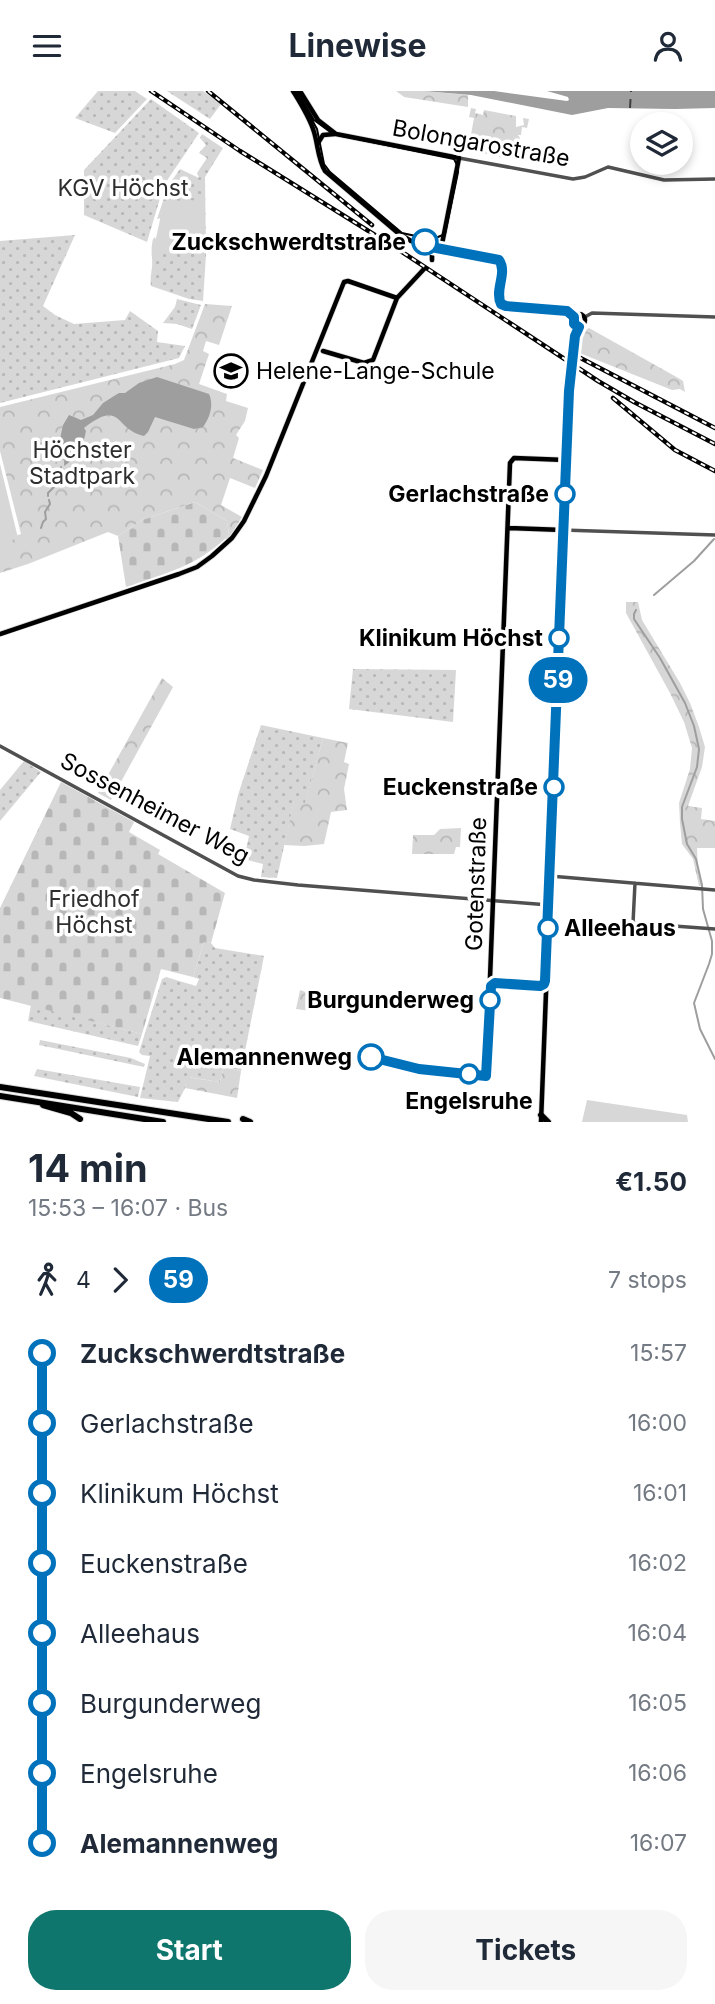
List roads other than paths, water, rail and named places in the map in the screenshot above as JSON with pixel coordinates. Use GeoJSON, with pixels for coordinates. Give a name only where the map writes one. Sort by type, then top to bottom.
{"type":"FeatureCollection","features":[{"type":"Feature","properties":{"kind":"highway"},"geometry":{"type":"LineString","coordinates":[[0,1087],[228,1122]]}},
{"type":"Feature","properties":{"kind":"highway"},"geometry":{"type":"LineString","coordinates":[[0,1096],[163,1122]]}},
{"type":"Feature","properties":{"kind":"highway"},"geometry":{"type":"LineString","coordinates":[[38,1102],[71,1113],[80,1119]]}},
{"type":"Feature","properties":{"kind":"highway"},"geometry":{"type":"LineString","coordinates":[[162,1112],[183,1109]]}},
{"type":"Feature","properties":{"kind":"highway"},"geometry":{"type":"LineString","coordinates":[[541,1118],[548,1122]]}},
{"type":"Feature","properties":{"kind":"main road"},"geometry":{"type":"LineString","coordinates":[[293,91],[313,128],[320,162],[325,171],[414,243],[492,258],[502,263],[498,297],[501,304],[567,311],[574,317],[577,325],[574,350]]}},
{"type":"Feature","properties":{"kind":"main road","name":"Bolongarostraße"},"geometry":{"type":"LineString","coordinates":[[300,91],[320,122],[336,134],[458,158]]}},
{"type":"Feature","properties":{"kind":"main road"},"geometry":{"type":"LineString","coordinates":[[313,128],[318,129],[320,122]]}},
{"type":"Feature","properties":{"kind":"main road"},"geometry":{"type":"LineString","coordinates":[[317,143],[323,135],[336,134]]}},
{"type":"Feature","properties":{"kind":"main road"},"geometry":{"type":"LineString","coordinates":[[425,246],[432,252],[432,260],[441,249],[458,158]]}},
{"type":"Feature","properties":{"kind":"main road"},"geometry":{"type":"LineString","coordinates":[[314,356],[323,351],[364,363],[373,360],[397,298],[424,269]]}},
{"type":"Feature","properties":{"kind":"main road"},"geometry":{"type":"LineString","coordinates":[[0,634],[179,574],[202,563],[220,550],[240,528],[258,493],[345,281],[397,298]]}},
{"type":"Feature","properties":{"kind":"main road"},"geometry":{"type":"LineString","coordinates":[[574,317],[580,314],[584,317],[585,323],[577,325]]}},
{"type":"Feature","properties":{"kind":"main road"},"geometry":{"type":"LineString","coordinates":[[320,341],[323,351]]}},
{"type":"Feature","properties":{"kind":"main road"},"geometry":{"type":"LineString","coordinates":[[541,1118],[545,991],[542,985],[549,905],[570,372]]}},
{"type":"Feature","properties":{"kind":"main road","name":"Gotenstraße"},"geometry":{"type":"LineString","coordinates":[[542,985],[495,983],[491,980],[490,972],[510,461],[514,458],[566,460]]}},
{"type":"Feature","properties":{"kind":"main road"},"geometry":{"type":"LineString","coordinates":[[509,528],[563,530]]}},
{"type":"Feature","properties":{"kind":"street","name":"Bolongarostraße"},"geometry":{"type":"LineString","coordinates":[[458,158],[573,179],[586,177],[608,167],[664,180],[715,179]]}},
{"type":"Feature","properties":{"kind":"street"},"geometry":{"type":"LineString","coordinates":[[584,317],[592,313],[715,317]]}},
{"type":"Feature","properties":{"kind":"street"},"geometry":{"type":"LineString","coordinates":[[563,530],[715,535]]}},
{"type":"Feature","properties":{"kind":"street","name":"Sossenheimer Weg"},"geometry":{"type":"LineString","coordinates":[[0,746],[238,876],[298,885],[549,905]]}},
{"type":"Feature","properties":{"kind":"street"},"geometry":{"type":"LineString","coordinates":[[550,876],[715,890]]}},
{"type":"Feature","properties":{"kind":"street"},"geometry":{"type":"LineString","coordinates":[[635,883],[633,923],[713,929]]}},
{"type":"Feature","properties":{"kind":"waterway"},"geometry":{"type":"LineString","coordinates":[[48,496],[60,477],[61,467]]}},
{"type":"Feature","properties":{"kind":"waterway"},"geometry":{"type":"LineString","coordinates":[[41,528],[46,519],[49,500]]}},
{"type":"Feature","properties":{"kind":"waterway"},"geometry":{"type":"LineString","coordinates":[[654,595],[694,561],[714,539]]}},
{"type":"Feature","properties":{"kind":"waterway"},"geometry":{"type":"LineString","coordinates":[[636,610],[634,619],[685,703],[699,749],[697,767],[682,807],[682,819],[687,844],[696,859],[702,885],[703,909],[712,941],[712,954],[694,1003],[700,1029],[715,1059]]}},
{"type":"Feature","properties":{"kind":"tunnel"},"geometry":{"type":"LineString","coordinates":[[570,372],[574,350]]}},
{"type":"Feature","properties":{"kind":"tram line"},"geometry":{"type":"LineString","coordinates":[[296,91],[317,129],[324,164],[330,172],[402,233],[425,238],[445,234],[458,172],[454,159],[333,134],[314,120],[297,91]]}},
{"type":"Feature","properties":{"kind":"railway"},"geometry":{"type":"LineString","coordinates":[[151,91],[598,381],[715,444]]}},
{"type":"Feature","properties":{"kind":"railway"},"geometry":{"type":"LineString","coordinates":[[208,91],[372,225]]}},
{"type":"Feature","properties":{"kind":"railway"},"geometry":{"type":"LineString","coordinates":[[569,352],[715,428]]}},
{"type":"Feature","properties":{"kind":"railway"},"geometry":{"type":"LineString","coordinates":[[613,398],[675,450],[715,471]]}},
{"type":"Feature","properties":{"kind":"place","name":"Zuckschwerdtstraße"},"geometry":{"type":"Point","coordinates":[425,242]}},
{"type":"Feature","properties":{"kind":"place","name":"Helene-Lange-Schule"},"geometry":{"type":"Point","coordinates":[231,371]}},
{"type":"Feature","properties":{"kind":"place","name":"Gerlachstraße"},"geometry":{"type":"Point","coordinates":[565,494]}},
{"type":"Feature","properties":{"kind":"place","name":"Klinikum Höchst"},"geometry":{"type":"Point","coordinates":[559,638]}},
{"type":"Feature","properties":{"kind":"place","name":"Euckenstraße"},"geometry":{"type":"Point","coordinates":[554,787]}},
{"type":"Feature","properties":{"kind":"place","name":"Alleehaus"},"geometry":{"type":"Point","coordinates":[548,928]}},
{"type":"Feature","properties":{"kind":"place","name":"Burgunderweg"},"geometry":{"type":"Point","coordinates":[490,1000]}},
{"type":"Feature","properties":{"kind":"place","name":"Alemannenweg"},"geometry":{"type":"Point","coordinates":[371,1057]}},
{"type":"Feature","properties":{"kind":"place","name":"Engelsruhe"},"geometry":{"type":"Point","coordinates":[469,1074]}},
{"type":"Feature","properties":{"kind":"park label","name":"KGV Höchst"},"geometry":{"type":"Point","coordinates":[123,188]}},
{"type":"Feature","properties":{"kind":"park label","name":"Höchster Stadtpark"},"geometry":{"type":"Point","coordinates":[82,463]}},
{"type":"Feature","properties":{"kind":"park label","name":"Friedhof Höchst"},"geometry":{"type":"Point","coordinates":[94,912]}}]}
